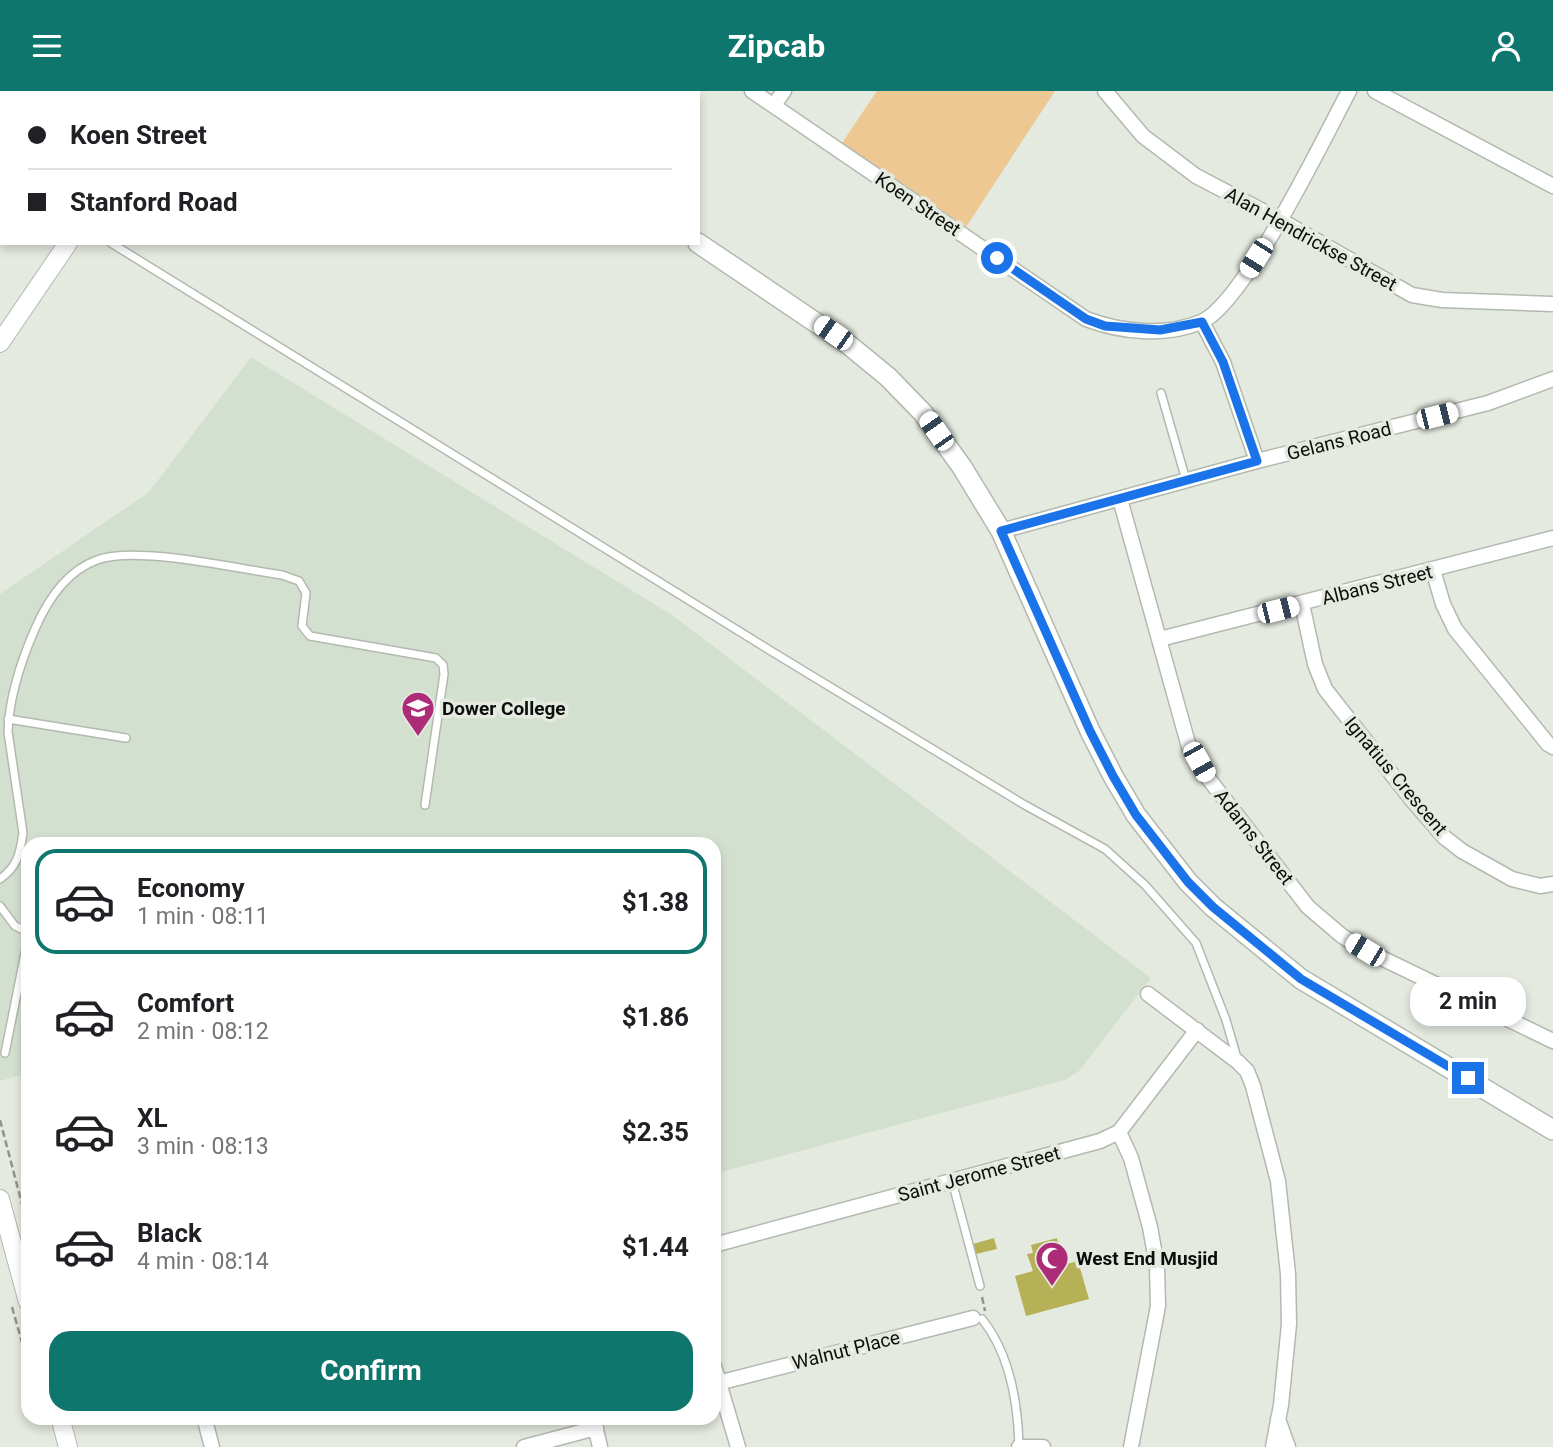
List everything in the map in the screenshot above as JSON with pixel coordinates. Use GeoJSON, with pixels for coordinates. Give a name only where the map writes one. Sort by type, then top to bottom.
{"type":"FeatureCollection","features":[{"type":"Feature","properties":{"kind":"main road"},"geometry":{"type":"LineString","coordinates":[[700,244],[849,345],[888,377],[923,412],[962,467],[1001,531],[1090,731],[1113,776],[1136,815],[1188,882],[1213,907],[1301,979],[1553,1130]]}},
{"type":"Feature","properties":{"kind":"street","name":"Koen Street"},"geometry":{"type":"LineString","coordinates":[[752,91],[1086,319],[1105,326],[1144,330],[1160,330],[1202,322]]}},
{"type":"Feature","properties":{"kind":"street"},"geometry":{"type":"LineString","coordinates":[[774,106],[784,91]]}},
{"type":"Feature","properties":{"kind":"street","name":"Alan Hendrickse Street"},"geometry":{"type":"LineString","coordinates":[[1105,91],[1143,135],[1196,176],[1280,220],[1406,292],[1421,298],[1553,304]]}},
{"type":"Feature","properties":{"kind":"street"},"geometry":{"type":"LineString","coordinates":[[1257,461],[1223,362],[1202,322],[1221,307],[1245,277],[1280,220],[1349,91]]}},
{"type":"Feature","properties":{"kind":"street"},"geometry":{"type":"LineString","coordinates":[[1375,91],[1553,186]]}},
{"type":"Feature","properties":{"kind":"street"},"geometry":{"type":"LineString","coordinates":[[0,344],[67,245]]}},
{"type":"Feature","properties":{"kind":"street","name":"Gelans Road"},"geometry":{"type":"LineString","coordinates":[[1001,531],[1257,461],[1488,403],[1553,379]]}},
{"type":"Feature","properties":{"kind":"street","name":"Adams Street"},"geometry":{"type":"LineString","coordinates":[[1120,499],[1189,747],[1208,779],[1308,907],[1342,936],[1365,950],[1553,1041]]}},
{"type":"Feature","properties":{"kind":"street","name":"Albans Street"},"geometry":{"type":"LineString","coordinates":[[1160,639],[1553,538]]}},
{"type":"Feature","properties":{"kind":"street"},"geometry":{"type":"LineString","coordinates":[[1433,570],[1443,604],[1455,629],[1553,747]]}},
{"type":"Feature","properties":{"kind":"street","name":"Ignatius Crescent"},"geometry":{"type":"LineString","coordinates":[[1302,604],[1315,664],[1325,689],[1444,837],[1462,851],[1512,879],[1540,886],[1553,884]]}},
{"type":"Feature","properties":{"kind":"street"},"geometry":{"type":"LineString","coordinates":[[1149,993],[1238,1062],[1247,1072],[1253,1086],[1278,1181],[1287,1274],[1289,1324],[1273,1447]]}},
{"type":"Feature","properties":{"kind":"street"},"geometry":{"type":"LineString","coordinates":[[1131,1447],[1158,1306],[1157,1266],[1150,1227],[1131,1158],[1119,1132],[1197,1030]]}},
{"type":"Feature","properties":{"kind":"street","name":"Saint Jerome Street"},"geometry":{"type":"LineString","coordinates":[[721,1243],[1100,1141],[1119,1132]]}},
{"type":"Feature","properties":{"kind":"street"},"geometry":{"type":"LineString","coordinates":[[0,1199],[20,1302]]}},
{"type":"Feature","properties":{"kind":"street","name":"Walnut Place"},"geometry":{"type":"LineString","coordinates":[[721,1382],[980,1318]]}},
{"type":"Feature","properties":{"kind":"street"},"geometry":{"type":"LineString","coordinates":[[721,1393],[738,1447]]}},
{"type":"Feature","properties":{"kind":"street"},"geometry":{"type":"LineString","coordinates":[[1278,1419],[1289,1447]]}},
{"type":"Feature","properties":{"kind":"street"},"geometry":{"type":"LineString","coordinates":[[62,1425],[68,1447]]}},
{"type":"Feature","properties":{"kind":"street"},"geometry":{"type":"LineString","coordinates":[[206,1425],[212,1447]]}},
{"type":"Feature","properties":{"kind":"street"},"geometry":{"type":"LineString","coordinates":[[524,1447],[588,1425]]}},
{"type":"Feature","properties":{"kind":"street"},"geometry":{"type":"LineString","coordinates":[[594,1425],[600,1447]]}},
{"type":"Feature","properties":{"kind":"street"},"geometry":{"type":"LineString","coordinates":[[1019,1447],[1043,1447]]}},
{"type":"Feature","properties":{"kind":"lane"},"geometry":{"type":"LineString","coordinates":[[114,245],[771,651],[1023,804],[1105,849],[1145,885],[1196,943],[1226,1020],[1238,1062]]}},
{"type":"Feature","properties":{"kind":"lane"},"geometry":{"type":"LineString","coordinates":[[1160,393],[1186,481]]}},
{"type":"Feature","properties":{"kind":"lane"},"geometry":{"type":"LineString","coordinates":[[22,837],[8,732],[8,719],[21,666],[40,617],[53,595],[74,573],[97,560],[117,556],[146,555],[282,575],[302,583],[306,593],[302,626],[304,632],[310,636],[429,656],[443,664],[444,674],[425,805]]}},
{"type":"Feature","properties":{"kind":"lane"},"geometry":{"type":"LineString","coordinates":[[8,719],[126,738]]}},
{"type":"Feature","properties":{"kind":"lane"},"geometry":{"type":"LineString","coordinates":[[0,879],[12,870],[21,842]]}},
{"type":"Feature","properties":{"kind":"lane"},"geometry":{"type":"LineString","coordinates":[[0,906],[15,926],[21,929]]}},
{"type":"Feature","properties":{"kind":"lane"},"geometry":{"type":"LineString","coordinates":[[5,1053],[21,973]]}},
{"type":"Feature","properties":{"kind":"lane"},"geometry":{"type":"LineString","coordinates":[[952,1181],[980,1286]]}},
{"type":"Feature","properties":{"kind":"lane"},"geometry":{"type":"LineString","coordinates":[[980,1318],[995,1339],[1007,1370],[1018,1416],[1019,1447]]}},
{"type":"Feature","properties":{"kind":"path"},"geometry":{"type":"LineString","coordinates":[[0,1120],[21,1200]]}},
{"type":"Feature","properties":{"kind":"path"},"geometry":{"type":"LineString","coordinates":[[980,1286],[980,1318]]}},
{"type":"Feature","properties":{"kind":"shaded area"},"geometry":{"type":"Polygon","coordinates":[[[877,91],[1055,91],[966,227],[842,143],[877,91]]]}},
{"type":"Feature","properties":{"kind":"shaded area","name":"Dower College"},"geometry":{"type":"Polygon","coordinates":[[[251,357],[672,615],[1151,978],[1079,1071],[1065,1080],[721,1172],[721,837],[21,837],[21,1075],[0,1081],[0,594],[149,492],[251,357]]]}},
{"type":"Feature","properties":{"kind":"building"},"geometry":{"type":"Polygon","coordinates":[[[994,1238],[997,1249],[976,1254],[973,1244],[994,1238]]]}},
{"type":"Feature","properties":{"kind":"building","name":"West End Musjid"},"geometry":{"type":"Polygon","coordinates":[[[1057,1238],[1067,1264],[1078,1261],[1089,1299],[1026,1316],[1015,1276],[1033,1271],[1027,1254],[1033,1253],[1031,1245],[1057,1238]]]}},
{"type":"Feature","properties":{"kind":"place","name":"Dower College"},"geometry":{"type":"Point","coordinates":[418,738]}},
{"type":"Feature","properties":{"kind":"place","name":"West End Musjid"},"geometry":{"type":"Point","coordinates":[1052,1288]}},
{"type":"Feature","properties":{"kind":"route"},"geometry":{"type":"LineString","coordinates":[[997,258],[1086,319],[1105,326],[1160,330],[1202,322],[1223,362],[1257,461],[1001,531],[1090,731],[1113,776],[1154,840],[1188,882],[1213,907],[1301,979],[1468,1078]]}}]}
